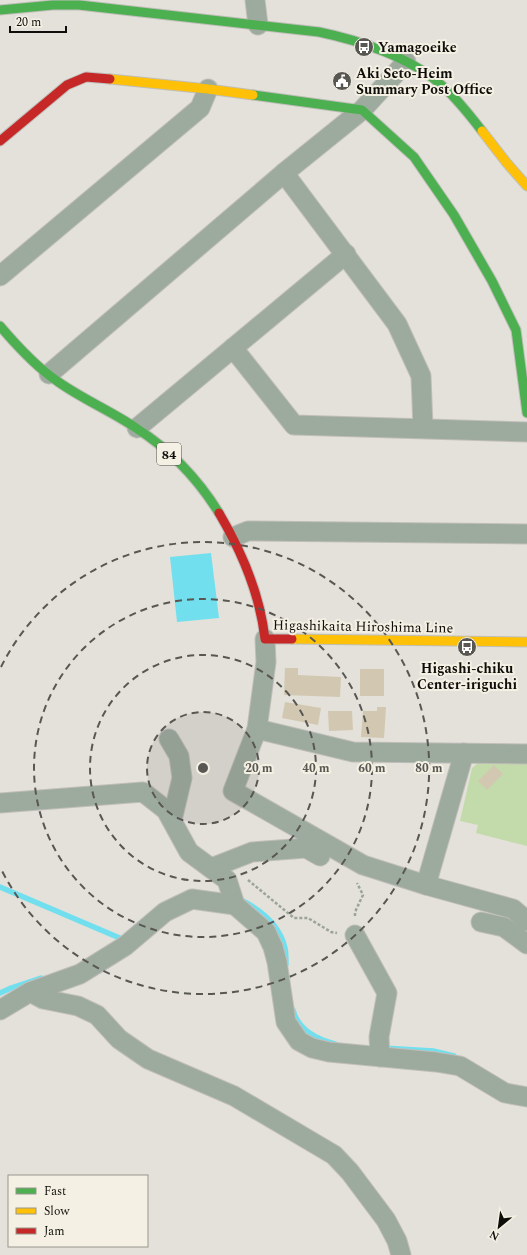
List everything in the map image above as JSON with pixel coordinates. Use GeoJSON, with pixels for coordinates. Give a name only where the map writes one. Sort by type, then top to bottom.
{"type":"FeatureCollection","features":[{"type":"Feature","properties":{"kind":"street"},"geometry":{"type":"LineString","coordinates":[[255,0],[258,25]]}},
{"type":"Feature","properties":{"kind":"street"},"geometry":{"type":"LineString","coordinates":[[0,10],[53,5],[79,5],[319,32],[345,37],[379,49],[406,62],[425,72],[442,85],[457,100],[527,186]]}},
{"type":"Feature","properties":{"kind":"street"},"geometry":{"type":"LineString","coordinates":[[48,374],[284,173],[362,110],[406,62]]}},
{"type":"Feature","properties":{"kind":"street"},"geometry":{"type":"LineString","coordinates":[[0,141],[67,85],[86,77],[208,89],[362,110],[414,157],[454,215],[522,330],[527,413]]}},
{"type":"Feature","properties":{"kind":"street"},"geometry":{"type":"LineString","coordinates":[[0,276],[200,108],[208,89]]}},
{"type":"Feature","properties":{"kind":"street"},"geometry":{"type":"LineString","coordinates":[[284,173],[397,324],[421,376],[423,428]]}},
{"type":"Feature","properties":{"kind":"street"},"geometry":{"type":"LineString","coordinates":[[137,428],[346,254]]}},
{"type":"Feature","properties":{"kind":"street","name":"Higashikaita Hiroshima Line"},"geometry":{"type":"LineString","coordinates":[[0,326],[10,339],[31,360],[48,374],[78,395],[137,428],[161,447],[184,469],[205,493],[224,519],[251,577],[260,608],[266,639],[527,642]]}},
{"type":"Feature","properties":{"kind":"street"},"geometry":{"type":"LineString","coordinates":[[233,348],[294,425],[527,432]]}},
{"type":"Feature","properties":{"kind":"street"},"geometry":{"type":"LineString","coordinates":[[233,537],[248,530],[527,534]]}},
{"type":"Feature","properties":{"kind":"street"},"geometry":{"type":"LineString","coordinates":[[266,639],[266,662],[257,729],[233,791],[363,864],[426,885],[513,909],[527,921]]}},
{"type":"Feature","properties":{"kind":"street"},"geometry":{"type":"LineString","coordinates":[[257,729],[354,752],[527,754]]}},
{"type":"Feature","properties":{"kind":"street"},"geometry":{"type":"LineString","coordinates":[[170,739],[179,756],[182,778],[172,820]]}},
{"type":"Feature","properties":{"kind":"street"},"geometry":{"type":"LineString","coordinates":[[426,885],[464,753]]}},
{"type":"Feature","properties":{"kind":"street"},"geometry":{"type":"LineString","coordinates":[[0,803],[143,792],[166,810],[189,852],[227,880],[234,904],[266,932],[278,962],[286,1022],[299,1040],[312,1048],[330,1052],[436,1062],[460,1066],[505,1093],[527,1097]]}},
{"type":"Feature","properties":{"kind":"street"},"geometry":{"type":"LineString","coordinates":[[211,868],[252,852],[306,848],[320,856]]}},
{"type":"Feature","properties":{"kind":"street"},"geometry":{"type":"LineString","coordinates":[[0,1010],[30,992],[80,974],[124,946],[165,912],[192,899],[234,904]]}},
{"type":"Feature","properties":{"kind":"street"},"geometry":{"type":"LineString","coordinates":[[482,922],[504,927],[527,944]]}},
{"type":"Feature","properties":{"kind":"street"},"geometry":{"type":"LineString","coordinates":[[355,935],[387,993],[379,1037],[380,1056]]}},
{"type":"Feature","properties":{"kind":"street"},"geometry":{"type":"LineString","coordinates":[[30,992],[43,999],[78,1006],[97,1015],[119,1038],[148,1059],[234,1096],[334,1155],[350,1172],[386,1220],[397,1241],[401,1255]]}},
{"type":"Feature","properties":{"kind":"path"},"geometry":{"type":"LineString","coordinates":[[227,880],[243,876],[294,918],[308,918],[331,932],[355,935],[355,912],[363,895],[357,884],[358,878]]}},
{"type":"Feature","properties":{"kind":"green space"},"geometry":{"type":"Polygon","coordinates":[[[478,763],[527,764],[527,846],[476,833],[478,825],[460,821],[472,768],[478,763]]]}},
{"type":"Feature","properties":{"kind":"water"},"geometry":{"type":"Polygon","coordinates":[[[211,553],[219,618],[177,622],[170,557],[211,553]]]}},
{"type":"Feature","properties":{"kind":"building"},"geometry":{"type":"Polygon","coordinates":[[[285,668],[298,668],[298,675],[341,677],[340,697],[284,695],[285,668]]]}},
{"type":"Feature","properties":{"kind":"building"},"geometry":{"type":"Polygon","coordinates":[[[360,669],[384,669],[384,696],[360,696],[360,669]]]}},
{"type":"Feature","properties":{"kind":"building"},"geometry":{"type":"Polygon","coordinates":[[[285,702],[321,708],[318,725],[282,718],[285,702]]]}},
{"type":"Feature","properties":{"kind":"building"},"geometry":{"type":"Polygon","coordinates":[[[377,707],[386,707],[384,738],[361,737],[363,711],[377,711],[377,707]]]}},
{"type":"Feature","properties":{"kind":"building"},"geometry":{"type":"Polygon","coordinates":[[[328,711],[352,711],[353,730],[329,731],[328,711]]]}},
{"type":"Feature","properties":{"kind":"building"},"geometry":{"type":"Polygon","coordinates":[[[494,765],[503,774],[487,790],[478,781],[494,765]]]}},
{"type":"Feature","properties":{"kind":"waterway"},"geometry":{"type":"LineString","coordinates":[[0,887],[122,939]]}},
{"type":"Feature","properties":{"kind":"waterway"},"geometry":{"type":"LineString","coordinates":[[243,901],[257,909],[275,926],[283,940],[286,954],[286,964]]}},
{"type":"Feature","properties":{"kind":"waterway"},"geometry":{"type":"LineString","coordinates":[[0,993],[41,978]]}},
{"type":"Feature","properties":{"kind":"waterway"},"geometry":{"type":"LineString","coordinates":[[293,1010],[299,1023],[309,1033],[335,1044]]}},
{"type":"Feature","properties":{"kind":"waterway"},"geometry":{"type":"LineString","coordinates":[[383,1048],[433,1051],[454,1056]]}},
{"type":"Feature","properties":{"kind":"traffic: fast"},"geometry":{"type":"LineString","coordinates":[[0,10],[53,5],[79,5],[319,32],[334,35],[382,51],[413,65],[427,74],[451,94],[482,131]]}},
{"type":"Feature","properties":{"kind":"traffic: fast"},"geometry":{"type":"LineString","coordinates":[[253,95],[362,110],[414,157],[454,215],[492,281],[516,330],[527,413]]}},
{"type":"Feature","properties":{"kind":"traffic: fast"},"geometry":{"type":"LineString","coordinates":[[0,326],[13,341],[49,375],[76,394],[126,422],[160,445],[202,488],[219,513]]}},
{"type":"Feature","properties":{"kind":"traffic: slow"},"geometry":{"type":"LineString","coordinates":[[110,79],[253,95]]}},
{"type":"Feature","properties":{"kind":"traffic: slow"},"geometry":{"type":"LineString","coordinates":[[482,131],[527,186]]}},
{"type":"Feature","properties":{"kind":"traffic: slow"},"geometry":{"type":"LineString","coordinates":[[292,639],[527,642]]}},
{"type":"Feature","properties":{"kind":"traffic: jam"},"geometry":{"type":"LineString","coordinates":[[0,141],[67,85],[86,77],[110,79]]}},
{"type":"Feature","properties":{"kind":"traffic: jam"},"geometry":{"type":"LineString","coordinates":[[219,513],[249,574],[263,622],[265,639],[292,639]]}},
{"type":"Feature","properties":{"kind":"place","name":"Yamagoeike"},"geometry":{"type":"Point","coordinates":[364,47]}},
{"type":"Feature","properties":{"kind":"place","name":"Aki Seto-Heim Summary Post Office"},"geometry":{"type":"Point","coordinates":[342,81]}},
{"type":"Feature","properties":{"kind":"place","name":"Higashi-chiku Center-iriguchi"},"geometry":{"type":"Point","coordinates":[467,647]}}]}
